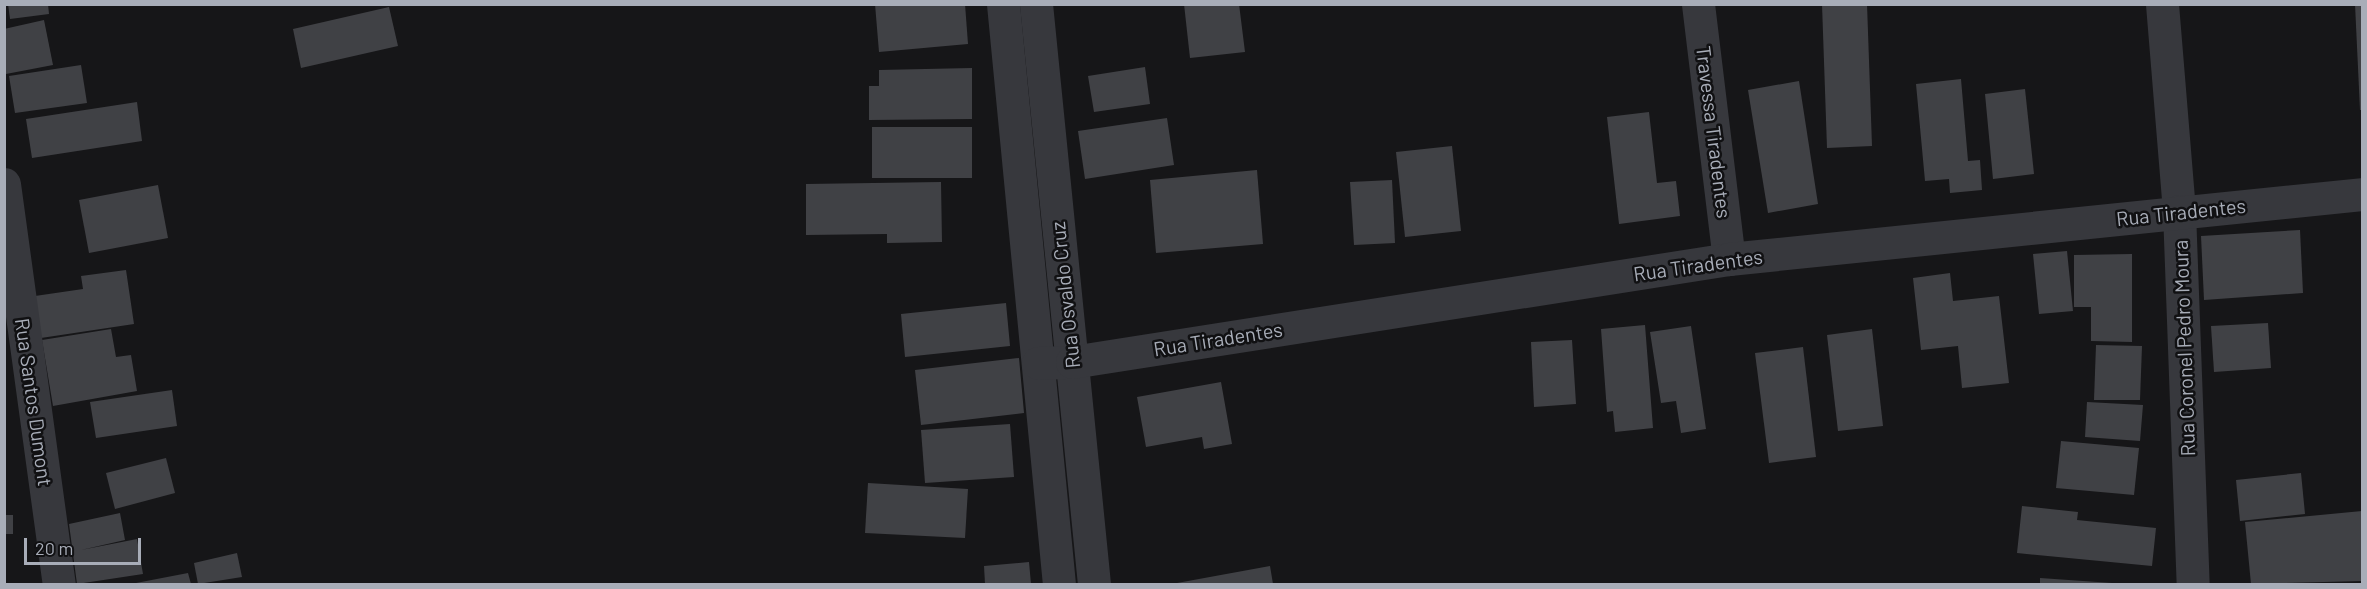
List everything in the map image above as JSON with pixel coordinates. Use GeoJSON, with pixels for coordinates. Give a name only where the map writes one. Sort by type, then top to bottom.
{"type":"FeatureCollection","features":[{"type":"Feature","properties":{"kind":"street","name":"Rua Osvaldo Cruz"},"geometry":{"type":"LineString","coordinates":[[1003,4],[1059,585]]}},
{"type":"Feature","properties":{"kind":"street","name":"Rua Osvaldo Cruz"},"geometry":{"type":"LineString","coordinates":[[1036,4],[1094,585]]}},
{"type":"Feature","properties":{"kind":"street","name":"Travessa Tiradentes"},"geometry":{"type":"LineString","coordinates":[[1698,4],[1729,259]]}},
{"type":"Feature","properties":{"kind":"street","name":"Rua Coronel Pedro Moura"},"geometry":{"type":"LineString","coordinates":[[2162,4],[2179,211],[2193,585]]}},
{"type":"Feature","properties":{"kind":"street","name":"Rua Santos Dumont"},"geometry":{"type":"LineString","coordinates":[[4,184],[59,585]]}},
{"type":"Feature","properties":{"kind":"street","name":"Rua Tiradentes"},"geometry":{"type":"LineString","coordinates":[[1038,363],[1072,362],[1729,259],[2362,194]]}},
{"type":"Feature","properties":{"kind":"building"},"geometry":{"type":"Polygon","coordinates":[[[8,4],[48,4],[49,14],[10,19],[8,4]]]}},
{"type":"Feature","properties":{"kind":"building"},"geometry":{"type":"Polygon","coordinates":[[[875,4],[965,4],[968,44],[879,52],[875,4]]]}},
{"type":"Feature","properties":{"kind":"building"},"geometry":{"type":"Polygon","coordinates":[[[1184,4],[1239,4],[1245,52],[1190,58],[1184,4]]]}},
{"type":"Feature","properties":{"kind":"building"},"geometry":{"type":"Polygon","coordinates":[[[1822,4],[1867,4],[1872,146],[1827,148],[1822,4]]]}},
{"type":"Feature","properties":{"kind":"building"},"geometry":{"type":"Polygon","coordinates":[[[2355,4],[2362,4],[2362,110],[2360,110],[2355,4]]]}},
{"type":"Feature","properties":{"kind":"building"},"geometry":{"type":"Polygon","coordinates":[[[389,7],[398,46],[301,68],[293,29],[389,7]]]}},
{"type":"Feature","properties":{"kind":"building"},"geometry":{"type":"Polygon","coordinates":[[[44,20],[53,65],[6,74],[4,29],[44,20]]]}},
{"type":"Feature","properties":{"kind":"building"},"geometry":{"type":"Polygon","coordinates":[[[81,65],[87,103],[15,113],[9,76],[81,65]]]}},
{"type":"Feature","properties":{"kind":"building"},"geometry":{"type":"Polygon","coordinates":[[[1145,67],[1150,104],[1094,112],[1088,76],[1145,67]]]}},
{"type":"Feature","properties":{"kind":"building"},"geometry":{"type":"Polygon","coordinates":[[[972,68],[972,119],[869,120],[869,86],[879,86],[879,70],[972,68]]]}},
{"type":"Feature","properties":{"kind":"building"},"geometry":{"type":"Polygon","coordinates":[[[1961,79],[1968,161],[1980,160],[1982,190],[1950,193],[1949,179],[1925,181],[1916,84],[1961,79]]]}},
{"type":"Feature","properties":{"kind":"building"},"geometry":{"type":"Polygon","coordinates":[[[1799,81],[1818,204],[1768,213],[1748,90],[1799,81]]]}},
{"type":"Feature","properties":{"kind":"building"},"geometry":{"type":"Polygon","coordinates":[[[2025,89],[2034,174],[1993,179],[1985,94],[2025,89]]]}},
{"type":"Feature","properties":{"kind":"building"},"geometry":{"type":"Polygon","coordinates":[[[137,102],[142,141],[32,158],[26,119],[137,102]]]}},
{"type":"Feature","properties":{"kind":"building"},"geometry":{"type":"Polygon","coordinates":[[[1649,112],[1657,183],[1676,181],[1680,216],[1619,224],[1607,117],[1649,112]]]}},
{"type":"Feature","properties":{"kind":"building"},"geometry":{"type":"Polygon","coordinates":[[[1167,118],[1174,165],[1085,179],[1078,131],[1167,118]]]}},
{"type":"Feature","properties":{"kind":"building"},"geometry":{"type":"Polygon","coordinates":[[[872,127],[972,127],[972,178],[872,178],[872,127]]]}},
{"type":"Feature","properties":{"kind":"building"},"geometry":{"type":"Polygon","coordinates":[[[1452,146],[1461,231],[1405,237],[1396,152],[1452,146]]]}},
{"type":"Feature","properties":{"kind":"building"},"geometry":{"type":"Polygon","coordinates":[[[1257,170],[1263,244],[1156,253],[1150,180],[1257,170]]]}},
{"type":"Feature","properties":{"kind":"building"},"geometry":{"type":"Polygon","coordinates":[[[1392,180],[1395,243],[1354,245],[1350,182],[1392,180]]]}},
{"type":"Feature","properties":{"kind":"building"},"geometry":{"type":"Polygon","coordinates":[[[941,182],[942,242],[887,243],[887,234],[806,235],[806,184],[941,182]]]}},
{"type":"Feature","properties":{"kind":"building"},"geometry":{"type":"Polygon","coordinates":[[[158,185],[168,238],[89,253],[79,200],[158,185]]]}},
{"type":"Feature","properties":{"kind":"building"},"geometry":{"type":"Polygon","coordinates":[[[2300,230],[2303,293],[2204,300],[2201,236],[2300,230]]]}},
{"type":"Feature","properties":{"kind":"building"},"geometry":{"type":"Polygon","coordinates":[[[2067,251],[2073,311],[2039,314],[2033,254],[2067,251]]]}},
{"type":"Feature","properties":{"kind":"building"},"geometry":{"type":"Polygon","coordinates":[[[2132,254],[2132,342],[2091,341],[2091,307],[2074,307],[2074,255],[2132,254]]]}},
{"type":"Feature","properties":{"kind":"building"},"geometry":{"type":"Polygon","coordinates":[[[126,270],[134,324],[41,338],[35,296],[83,289],[81,276],[126,270]]]}},
{"type":"Feature","properties":{"kind":"building"},"geometry":{"type":"Polygon","coordinates":[[[1950,273],[1953,301],[1999,296],[2009,383],[1962,388],[1958,346],[1921,350],[1913,278],[1950,273]]]}},
{"type":"Feature","properties":{"kind":"building"},"geometry":{"type":"Polygon","coordinates":[[[1006,303],[1010,346],[905,357],[901,314],[1006,303]]]}},
{"type":"Feature","properties":{"kind":"building"},"geometry":{"type":"Polygon","coordinates":[[[2268,323],[2271,368],[2214,372],[2211,326],[2268,323]]]}},
{"type":"Feature","properties":{"kind":"building"},"geometry":{"type":"Polygon","coordinates":[[[1645,325],[1653,428],[1615,432],[1613,411],[1607,412],[1601,329],[1645,325]]]}},
{"type":"Feature","properties":{"kind":"building"},"geometry":{"type":"Polygon","coordinates":[[[1691,326],[1706,429],[1681,433],[1676,401],[1661,403],[1650,332],[1691,326]]]}},
{"type":"Feature","properties":{"kind":"building"},"geometry":{"type":"Polygon","coordinates":[[[111,329],[116,357],[131,355],[137,391],[53,406],[42,340],[111,329]]]}},
{"type":"Feature","properties":{"kind":"building"},"geometry":{"type":"Polygon","coordinates":[[[1872,329],[1883,426],[1838,431],[1827,335],[1872,329]]]}},
{"type":"Feature","properties":{"kind":"building"},"geometry":{"type":"Polygon","coordinates":[[[1572,340],[1576,404],[1534,407],[1531,342],[1572,340]]]}},
{"type":"Feature","properties":{"kind":"building"},"geometry":{"type":"Polygon","coordinates":[[[2096,345],[2142,346],[2140,400],[2094,400],[2096,345]]]}},
{"type":"Feature","properties":{"kind":"building"},"geometry":{"type":"Polygon","coordinates":[[[1803,347],[1816,457],[1769,463],[1755,353],[1803,347]]]}},
{"type":"Feature","properties":{"kind":"building"},"geometry":{"type":"Polygon","coordinates":[[[1019,358],[1024,413],[921,425],[915,370],[1019,358]]]}},
{"type":"Feature","properties":{"kind":"building"},"geometry":{"type":"Polygon","coordinates":[[[1221,382],[1232,444],[1204,449],[1202,437],[1146,447],[1137,397],[1221,382]]]}},
{"type":"Feature","properties":{"kind":"building"},"geometry":{"type":"Polygon","coordinates":[[[172,390],[177,426],[96,438],[90,402],[172,390]]]}},
{"type":"Feature","properties":{"kind":"building"},"geometry":{"type":"Polygon","coordinates":[[[2087,402],[2143,405],[2140,441],[2085,437],[2087,402]]]}},
{"type":"Feature","properties":{"kind":"building"},"geometry":{"type":"Polygon","coordinates":[[[1010,424],[1014,477],[925,483],[921,430],[1010,424]]]}},
{"type":"Feature","properties":{"kind":"building"},"geometry":{"type":"Polygon","coordinates":[[[2061,441],[2139,448],[2134,495],[2056,488],[2061,441]]]}},
{"type":"Feature","properties":{"kind":"building"},"geometry":{"type":"Polygon","coordinates":[[[166,458],[175,493],[115,509],[106,473],[166,458]]]}},
{"type":"Feature","properties":{"kind":"building"},"geometry":{"type":"Polygon","coordinates":[[[2301,473],[2305,514],[2240,521],[2236,480],[2301,473]]]}},
{"type":"Feature","properties":{"kind":"building"},"geometry":{"type":"Polygon","coordinates":[[[868,483],[968,489],[965,538],[865,533],[868,483]]]}},
{"type":"Feature","properties":{"kind":"building"},"geometry":{"type":"Polygon","coordinates":[[[2022,506],[2078,512],[2077,520],[2156,528],[2152,566],[2017,553],[2022,506]]]}},
{"type":"Feature","properties":{"kind":"building"},"geometry":{"type":"Polygon","coordinates":[[[2362,511],[2362,581],[2251,584],[2245,522],[2362,511]]]}},
{"type":"Feature","properties":{"kind":"building"},"geometry":{"type":"Polygon","coordinates":[[[120,513],[125,540],[81,550],[137,539],[143,574],[77,584],[69,524],[120,513]]]}},
{"type":"Feature","properties":{"kind":"building"},"geometry":{"type":"Polygon","coordinates":[[[4,515],[13,515],[13,534],[4,534],[4,515]]]}},
{"type":"Feature","properties":{"kind":"building"},"geometry":{"type":"Polygon","coordinates":[[[237,553],[242,577],[198,584],[194,563],[237,553]]]}},
{"type":"Feature","properties":{"kind":"building"},"geometry":{"type":"Polygon","coordinates":[[[1029,562],[1031,584],[985,584],[984,566],[1029,562]]]}},
{"type":"Feature","properties":{"kind":"building"},"geometry":{"type":"Polygon","coordinates":[[[1270,566],[1273,584],[1177,584],[1177,583],[1270,566]]]}},
{"type":"Feature","properties":{"kind":"building"},"geometry":{"type":"Polygon","coordinates":[[[188,573],[191,584],[136,584],[136,583],[188,573]]]}},
{"type":"Feature","properties":{"kind":"building"},"geometry":{"type":"Polygon","coordinates":[[[2040,578],[2112,583],[2112,584],[2040,584],[2040,578]]]}}]}
